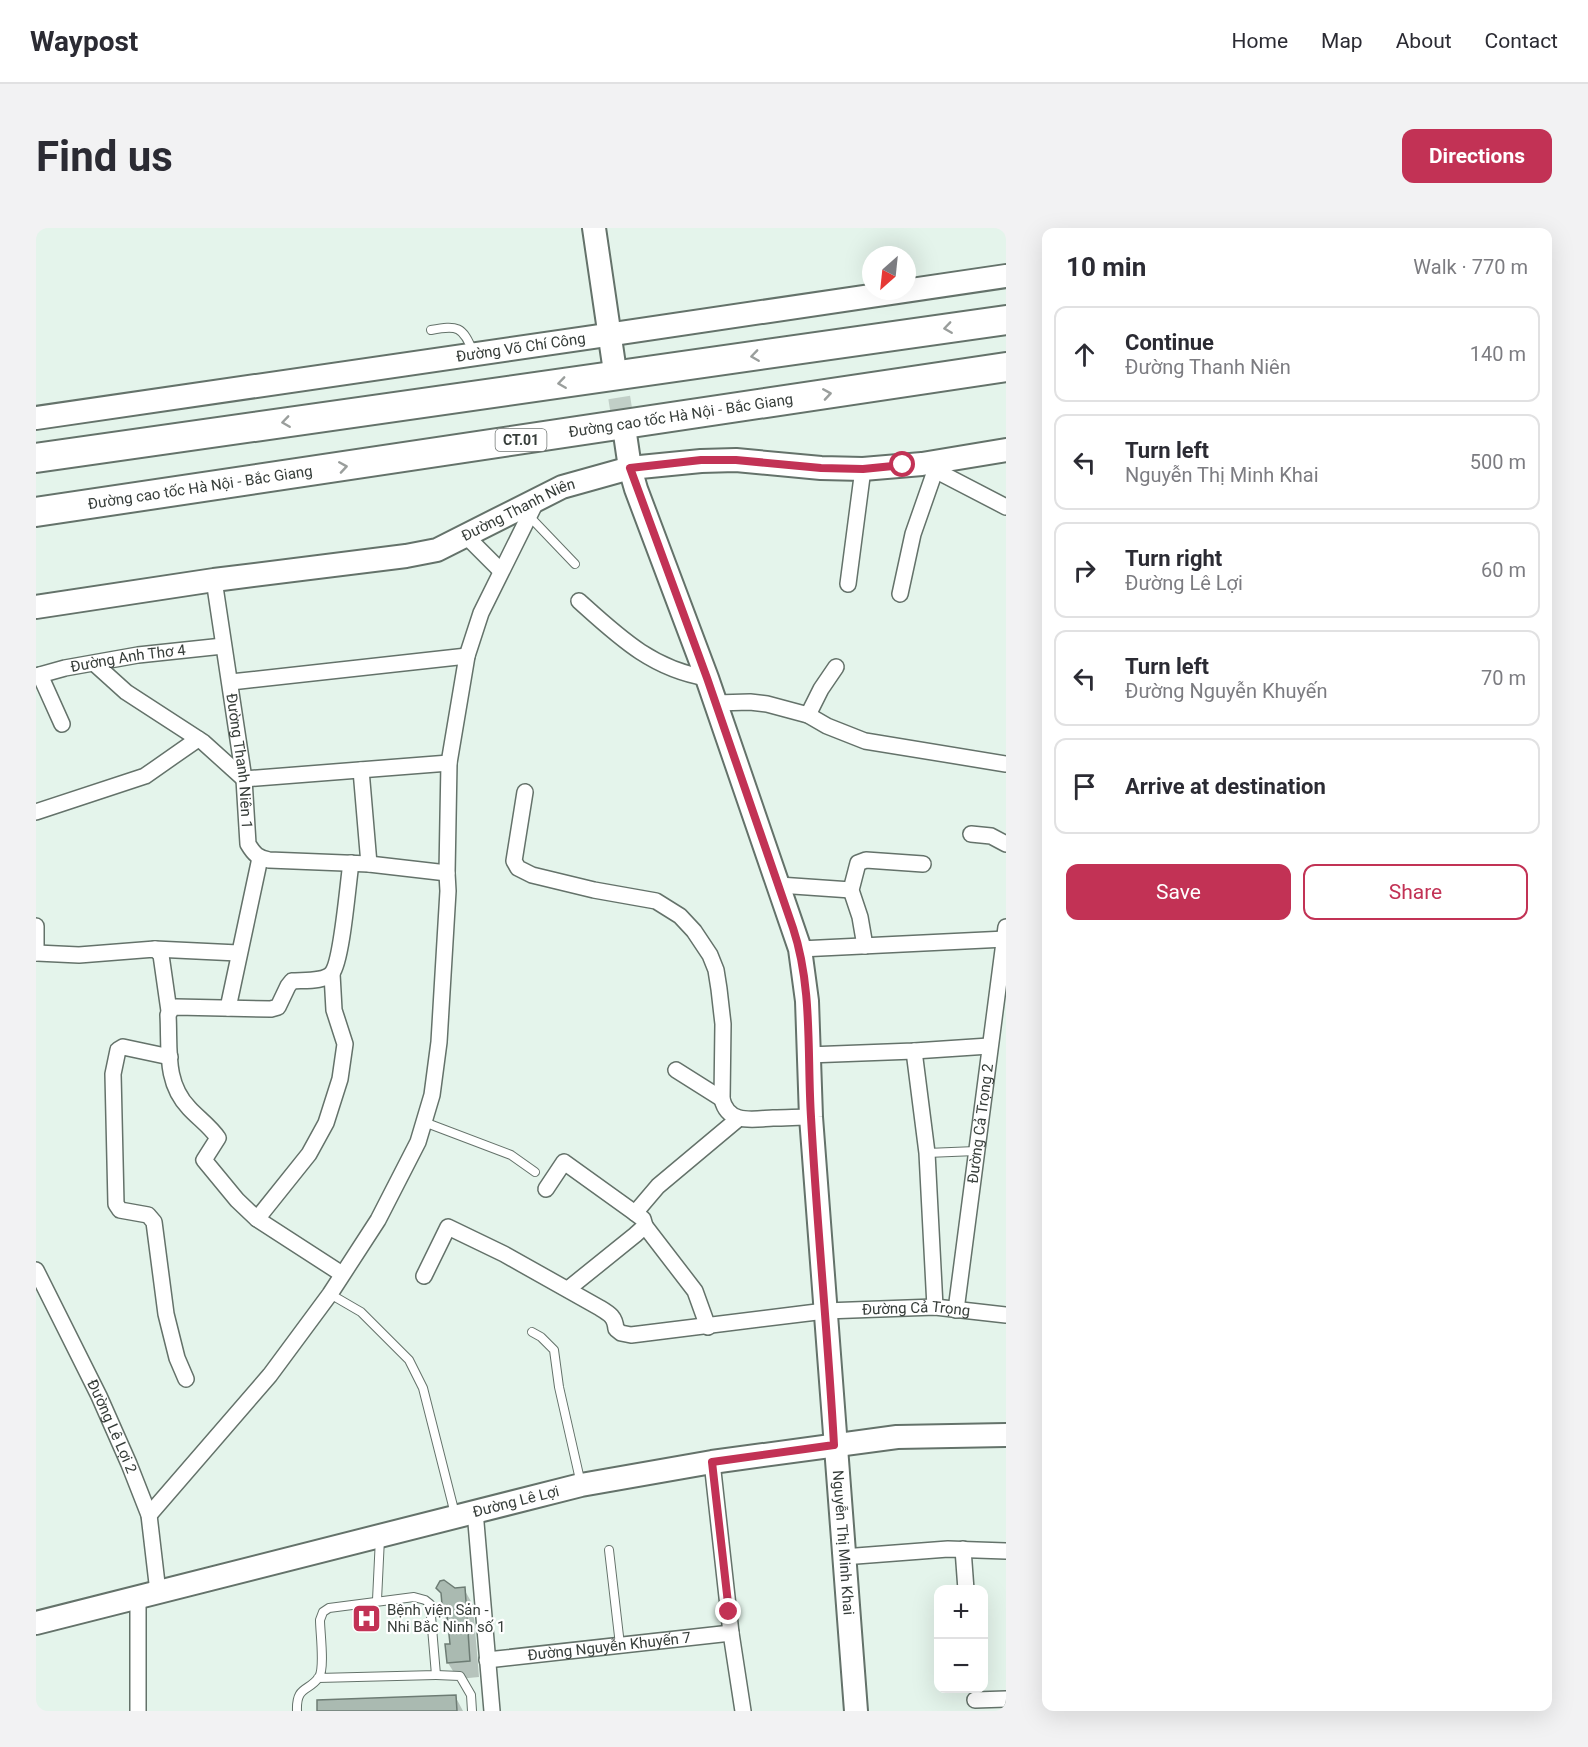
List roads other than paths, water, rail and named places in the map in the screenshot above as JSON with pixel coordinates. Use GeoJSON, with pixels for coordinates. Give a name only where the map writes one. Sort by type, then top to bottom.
{"type":"FeatureCollection","features":[{"type":"Feature","properties":{"kind":"highway"},"geometry":{"type":"LineString","coordinates":[[36,458],[1006,320]]}},
{"type":"Feature","properties":{"kind":"highway","name":"Đường cao tốc Hà Nội - Bắc Giang"},"geometry":{"type":"LineString","coordinates":[[36,513],[1006,367]]}},
{"type":"Feature","properties":{"kind":"street"},"geometry":{"type":"LineString","coordinates":[[594,228],[614,365]]}},
{"type":"Feature","properties":{"kind":"street","name":"Đường Võ Chí Công"},"geometry":{"type":"LineString","coordinates":[[36,418],[611,336],[1006,276]]}},
{"type":"Feature","properties":{"kind":"street","name":"Nguyễn Thị Minh Khai"},"geometry":{"type":"LineString","coordinates":[[625,434],[630,468],[707,678],[800,949],[807,1001],[811,1117],[834,1445],[856,1711]]}},
{"type":"Feature","properties":{"kind":"street","name":"Đường Thanh Niên"},"geometry":{"type":"LineString","coordinates":[[36,607],[437,550],[533,508],[562,487],[630,468],[701,460],[736,460],[821,468],[929,467],[1006,450]]}},
{"type":"Feature","properties":{"kind":"street"},"geometry":{"type":"LineString","coordinates":[[900,594],[929,467],[1006,507]]}},
{"type":"Feature","properties":{"kind":"street"},"geometry":{"type":"LineString","coordinates":[[848,584],[863,469]]}},
{"type":"Feature","properties":{"kind":"street"},"geometry":{"type":"LineString","coordinates":[[149,1515],[270,1375],[330,1294],[378,1220],[418,1142],[432,1095],[439,1042],[448,891],[449,764],[467,656],[481,613],[500,570],[533,508]]}},
{"type":"Feature","properties":{"kind":"street"},"geometry":{"type":"LineString","coordinates":[[466,536],[500,570]]}},
{"type":"Feature","properties":{"kind":"street","name":"Đường Thanh Niên 1"},"geometry":{"type":"LineString","coordinates":[[214,580],[244,779],[248,844],[253,853],[260,858]]}},
{"type":"Feature","properties":{"kind":"street"},"geometry":{"type":"LineString","coordinates":[[579,601],[638,652],[686,674],[707,678]]}},
{"type":"Feature","properties":{"kind":"street","name":"Đường Anh Thơ 4"},"geometry":{"type":"LineString","coordinates":[[38,676],[64,668],[138,655],[223,646]]}},
{"type":"Feature","properties":{"kind":"street"},"geometry":{"type":"LineString","coordinates":[[231,682],[467,656]]}},
{"type":"Feature","properties":{"kind":"street"},"geometry":{"type":"LineString","coordinates":[[95,664],[126,692],[198,739],[244,779],[449,764]]}},
{"type":"Feature","properties":{"kind":"street"},"geometry":{"type":"LineString","coordinates":[[808,716],[821,689],[836,667]]}},
{"type":"Feature","properties":{"kind":"street"},"geometry":{"type":"LineString","coordinates":[[38,676],[62,724]]}},
{"type":"Feature","properties":{"kind":"street"},"geometry":{"type":"LineString","coordinates":[[716,704],[750,702],[767,705],[808,716],[865,741],[1006,764]]}},
{"type":"Feature","properties":{"kind":"street"},"geometry":{"type":"LineString","coordinates":[[36,812],[145,776],[198,739]]}},
{"type":"Feature","properties":{"kind":"street"},"geometry":{"type":"LineString","coordinates":[[361,770],[369,864]]}},
{"type":"Feature","properties":{"kind":"street"},"geometry":{"type":"LineString","coordinates":[[525,792],[514,861],[518,868],[531,875],[594,890],[656,901],[680,916],[694,931],[710,955],[716,970],[723,1024],[722,1099],[724,1107],[730,1114],[738,1119],[749,1120],[811,1117]]}},
{"type":"Feature","properties":{"kind":"street"},"geometry":{"type":"LineString","coordinates":[[971,834],[991,836],[1006,844]]}},
{"type":"Feature","properties":{"kind":"street"},"geometry":{"type":"LineString","coordinates":[[228,1008],[260,858],[369,864],[447,873]]}},
{"type":"Feature","properties":{"kind":"street"},"geometry":{"type":"LineString","coordinates":[[865,946],[860,917],[851,890],[858,863],[866,860],[923,864]]}},
{"type":"Feature","properties":{"kind":"street"},"geometry":{"type":"LineString","coordinates":[[257,1219],[309,1154],[326,1123],[340,1079],[345,1044],[334,1010],[332,974],[336,966],[342,934],[351,863]]}},
{"type":"Feature","properties":{"kind":"street"},"geometry":{"type":"LineString","coordinates":[[779,885],[851,890]]}},
{"type":"Feature","properties":{"kind":"street"},"geometry":{"type":"LineString","coordinates":[[36,926],[36,953],[91,954],[155,949],[238,953]]}},
{"type":"Feature","properties":{"kind":"street"},"geometry":{"type":"LineString","coordinates":[[800,949],[1006,935]]}},
{"type":"Feature","properties":{"kind":"street","name":"Đường Cả Trọng 2"},"geometry":{"type":"LineString","coordinates":[[956,1310],[989,1046],[1006,935]]}},
{"type":"Feature","properties":{"kind":"street"},"geometry":{"type":"LineString","coordinates":[[155,949],[161,955],[169,1011],[169,1072],[179,1096],[218,1138],[204,1160],[237,1200],[257,1219],[342,1274]]}},
{"type":"Feature","properties":{"kind":"street"},"geometry":{"type":"LineString","coordinates":[[169,1011],[176,1007],[271,1010],[278,1007],[292,981],[323,978],[332,974]]}},
{"type":"Feature","properties":{"kind":"street"},"geometry":{"type":"LineString","coordinates":[[808,1055],[989,1046]]}},
{"type":"Feature","properties":{"kind":"street"},"geometry":{"type":"LineString","coordinates":[[170,1057],[123,1047],[118,1050],[113,1074],[116,1204],[120,1210],[148,1215],[154,1222],[166,1314],[177,1358],[186,1379]]}},
{"type":"Feature","properties":{"kind":"street"},"geometry":{"type":"LineString","coordinates":[[914,1051],[927,1153],[936,1307]]}},
{"type":"Feature","properties":{"kind":"street"},"geometry":{"type":"LineString","coordinates":[[676,1070],[722,1099]]}},
{"type":"Feature","properties":{"kind":"street"},"geometry":{"type":"LineString","coordinates":[[424,1276],[448,1227],[568,1289],[640,1219],[658,1186],[738,1119]]}},
{"type":"Feature","properties":{"kind":"street"},"geometry":{"type":"LineString","coordinates":[[546,1189],[564,1162],[622,1202],[640,1219],[695,1291],[708,1327]]}},
{"type":"Feature","properties":{"kind":"street","name":"Đường Lê Lợi 2"},"geometry":{"type":"LineString","coordinates":[[36,1270],[99,1396],[149,1515],[148,1594],[138,1711]]}},
{"type":"Feature","properties":{"kind":"street","name":"Đường Cả Trọng"},"geometry":{"type":"LineString","coordinates":[[568,1289],[610,1314],[615,1320],[616,1329],[621,1333],[644,1335],[825,1311],[936,1307],[1006,1315]]}},
{"type":"Feature","properties":{"kind":"street","name":"Đường Lê Lợi"},"geometry":{"type":"LineString","coordinates":[[36,1623],[581,1485],[712,1462],[897,1437],[1006,1435]]}},
{"type":"Feature","properties":{"kind":"street"},"geometry":{"type":"LineString","coordinates":[[712,1462],[731,1634],[743,1711]]}},
{"type":"Feature","properties":{"kind":"street"},"geometry":{"type":"LineString","coordinates":[[465,1513],[487,1660],[492,1711]]}},
{"type":"Feature","properties":{"kind":"street"},"geometry":{"type":"LineString","coordinates":[[843,1557],[963,1549],[1006,1551]]}},
{"type":"Feature","properties":{"kind":"street"},"geometry":{"type":"LineString","coordinates":[[963,1549],[966,1585]]}},
{"type":"Feature","properties":{"kind":"street","name":"Đường Nguyễn Khuyến 7"},"geometry":{"type":"LineString","coordinates":[[487,1660],[731,1634]]}},
{"type":"Feature","properties":{"kind":"street"},"geometry":{"type":"LineString","coordinates":[[975,1700],[1006,1699]]}},
{"type":"Feature","properties":{"kind":"lane"},"geometry":{"type":"LineString","coordinates":[[431,330],[457,328],[468,339],[474,354]]}},
{"type":"Feature","properties":{"kind":"lane"},"geometry":{"type":"LineString","coordinates":[[533,508],[574,564]]}},
{"type":"Feature","properties":{"kind":"lane"},"geometry":{"type":"LineString","coordinates":[[424,1122],[511,1155],[535,1172]]}},
{"type":"Feature","properties":{"kind":"lane"},"geometry":{"type":"LineString","coordinates":[[927,1153],[976,1151]]}},
{"type":"Feature","properties":{"kind":"lane"},"geometry":{"type":"LineString","coordinates":[[330,1294],[361,1312],[409,1360],[423,1388],[465,1513]]}},
{"type":"Feature","properties":{"kind":"lane"},"geometry":{"type":"LineString","coordinates":[[532,1332],[542,1337],[554,1350],[559,1387],[581,1485]]}},
{"type":"Feature","properties":{"kind":"lane"},"geometry":{"type":"LineString","coordinates":[[377,1600],[380,1536]]}},
{"type":"Feature","properties":{"kind":"lane"},"geometry":{"type":"LineString","coordinates":[[609,1550],[620,1645]]}},
{"type":"Feature","properties":{"kind":"lane"},"geometry":{"type":"LineString","coordinates":[[297,1711],[301,1692],[318,1678],[321,1670],[320,1620],[323,1612],[329,1608],[377,1600],[414,1597],[425,1600],[430,1604],[436,1675]]}},
{"type":"Feature","properties":{"kind":"lane"},"geometry":{"type":"LineString","coordinates":[[318,1678],[460,1676],[471,1695],[472,1711]]}},
{"type":"Feature","properties":{"kind":"tunnel"},"geometry":{"type":"LineString","coordinates":[[614,365],[625,434]]}},
{"type":"Feature","properties":{"kind":"place","name":"Bệnh viện Sản - Nhi Bắc Ninh số 1"},"geometry":{"type":"Point","coordinates":[366,1619]}}]}
